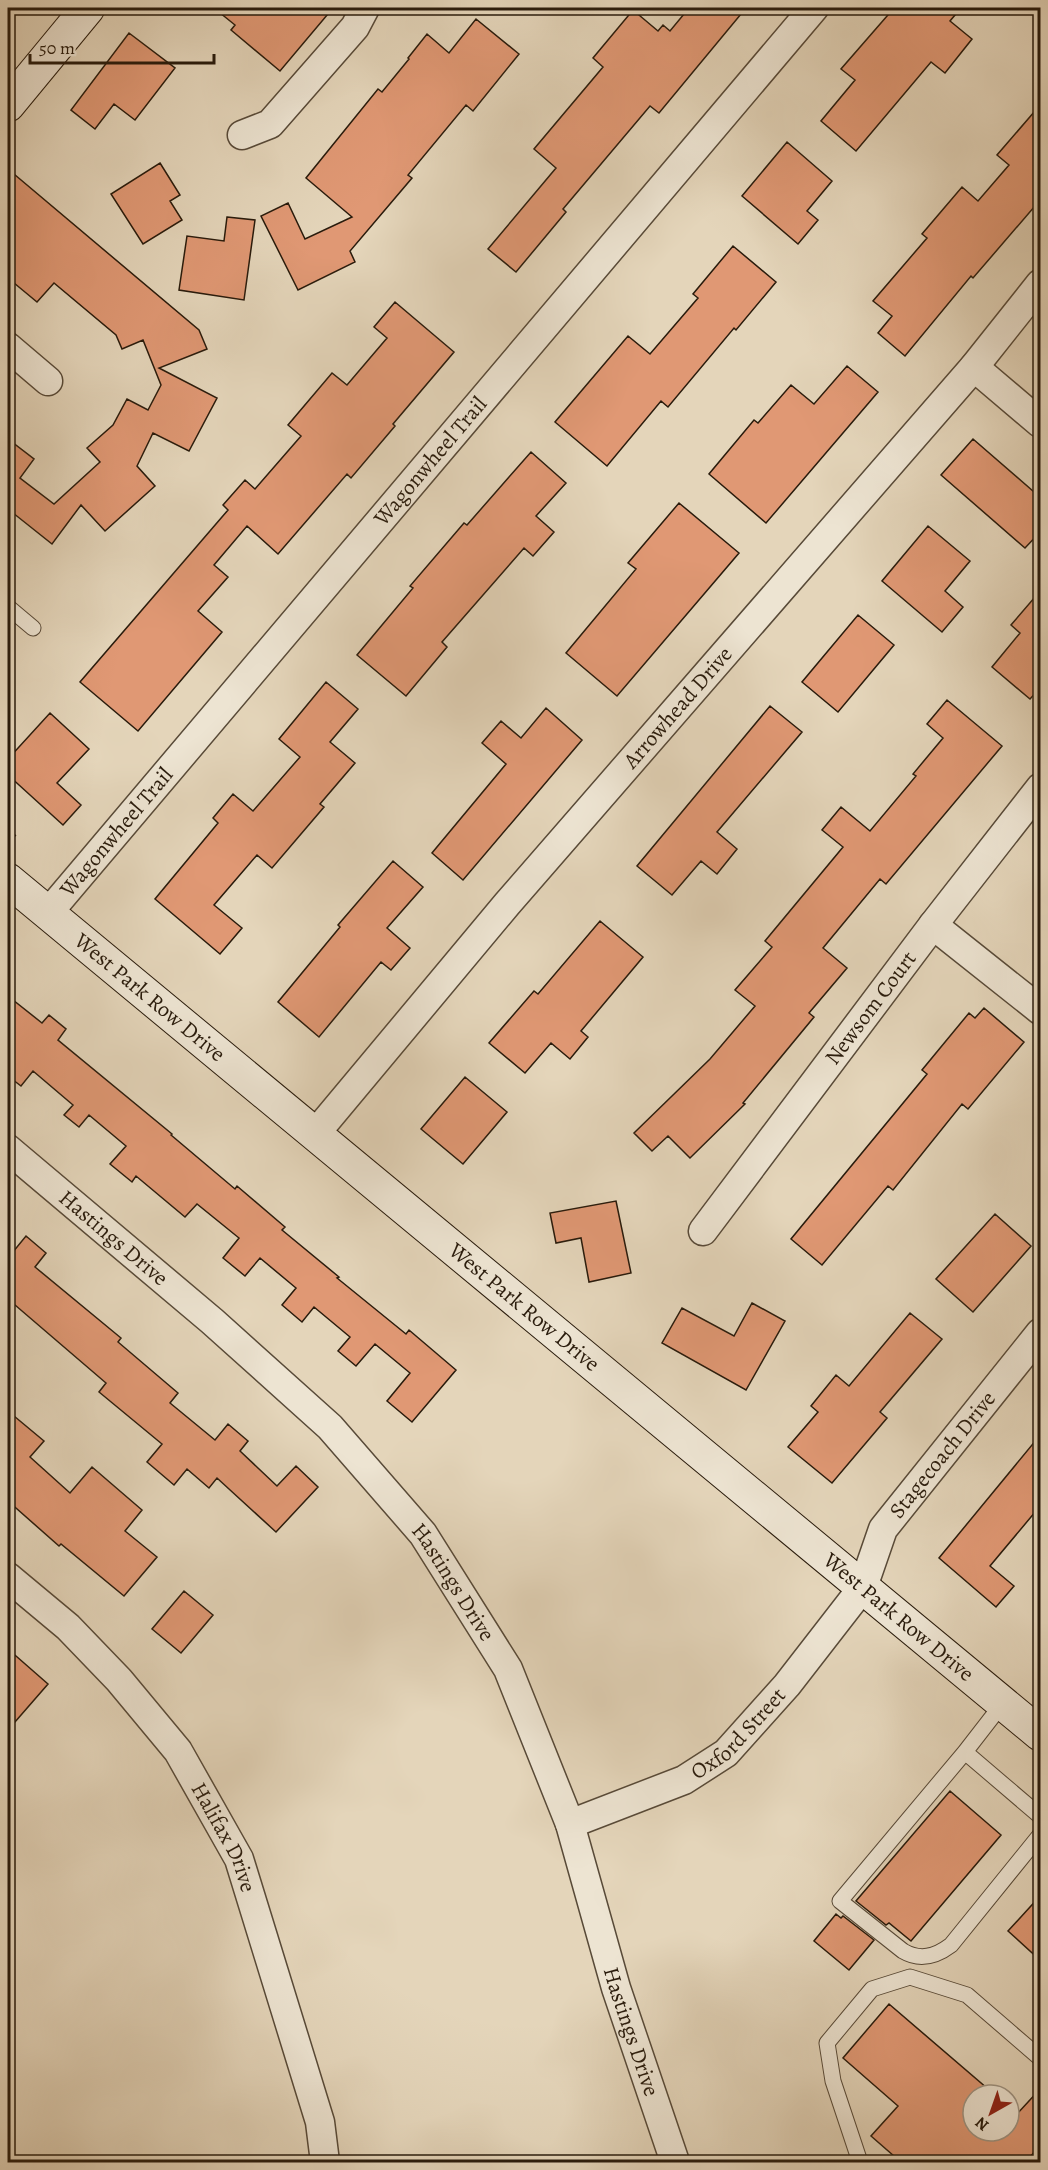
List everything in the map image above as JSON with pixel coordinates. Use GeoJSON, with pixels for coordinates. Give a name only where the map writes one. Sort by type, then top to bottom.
{"type":"FeatureCollection","features":[{"type":"Feature","properties":{"kind":"main road"},"geometry":{"type":"LineString","coordinates":[[8,105],[88,8]]}},
{"type":"Feature","properties":{"kind":"main road","name":"West Park Row Drive"},"geometry":{"type":"LineString","coordinates":[[8,880],[1041,1734]]}},
{"type":"Feature","properties":{"kind":"street"},"geometry":{"type":"LineString","coordinates":[[242,135],[270,124],[355,27],[365,8]]}},
{"type":"Feature","properties":{"kind":"street","name":"Wagonwheel Trail"},"geometry":{"type":"LineString","coordinates":[[48,913],[814,8]]}},
{"type":"Feature","properties":{"kind":"street","name":"Arrowhead Drive"},"geometry":{"type":"LineString","coordinates":[[315,1134],[507,904],[974,367],[1041,284]]}},
{"type":"Feature","properties":{"kind":"street"},"geometry":{"type":"LineString","coordinates":[[8,347],[48,381]]}},
{"type":"Feature","properties":{"kind":"street"},"geometry":{"type":"LineString","coordinates":[[974,367],[1041,423]]}},
{"type":"Feature","properties":{"kind":"street","name":"Newsom Court"},"geometry":{"type":"LineString","coordinates":[[703,1231],[933,925],[1041,788]]}},
{"type":"Feature","properties":{"kind":"street"},"geometry":{"type":"LineString","coordinates":[[933,925],[1041,1010]]}},
{"type":"Feature","properties":{"kind":"street","name":"Hastings Drive"},"geometry":{"type":"LineString","coordinates":[[8,1149],[212,1321],[330,1427],[423,1534],[508,1669],[570,1824],[616,1988],[675,2163]]}},
{"type":"Feature","properties":{"kind":"street","name":"Stagecoach Drive"},"geometry":{"type":"LineString","coordinates":[[863,1587],[883,1529],[1041,1333]]}},
{"type":"Feature","properties":{"kind":"street","name":"Halifax Drive"},"geometry":{"type":"LineString","coordinates":[[8,1577],[68,1627],[119,1680],[178,1751],[239,1859],[320,2121],[325,2163]]}},
{"type":"Feature","properties":{"kind":"street","name":"Oxford Street"},"geometry":{"type":"LineString","coordinates":[[570,1824],[684,1780],[726,1753],[788,1685],[863,1587]]}},
{"type":"Feature","properties":{"kind":"lane"},"geometry":{"type":"LineString","coordinates":[[8,607],[33,628]]}},
{"type":"Feature","properties":{"kind":"lane"},"geometry":{"type":"LineString","coordinates":[[1003,1703],[965,1752],[840,1901],[911,1956],[930,1956],[940,1953],[951,1945],[1041,1835]]}},
{"type":"Feature","properties":{"kind":"lane"},"geometry":{"type":"LineString","coordinates":[[965,1752],[1041,1816]]}},
{"type":"Feature","properties":{"kind":"lane"},"geometry":{"type":"LineString","coordinates":[[860,2163],[833,2081],[827,2043],[872,1989],[910,1977],[967,1995],[1041,2058]]}},
{"type":"Feature","properties":{"kind":"building"},"geometry":{"type":"Polygon","coordinates":[[[214,8],[333,8],[280,71],[231,30],[235,25],[214,8]]]}},
{"type":"Feature","properties":{"kind":"building"},"geometry":{"type":"Polygon","coordinates":[[[689,8],[746,8],[659,113],[650,106],[563,209],[566,212],[516,272],[488,249],[556,168],[534,149],[603,67],[593,58],[633,10],[658,31],[663,25],[670,31],[689,8]]]}},
{"type":"Feature","properties":{"kind":"building"},"geometry":{"type":"Polygon","coordinates":[[[894,8],[961,8],[950,21],[972,39],[945,73],[931,62],[856,151],[821,121],[855,80],[841,69],[894,8]]]}},
{"type":"Feature","properties":{"kind":"building"},"geometry":{"type":"Polygon","coordinates":[[[476,19],[519,54],[473,111],[466,105],[408,175],[412,178],[350,251],[355,262],[298,290],[261,216],[288,203],[305,239],[352,217],[306,178],[378,89],[382,92],[427,34],[449,53],[476,19]]]}},
{"type":"Feature","properties":{"kind":"building"},"geometry":{"type":"Polygon","coordinates":[[[129,33],[175,68],[135,120],[114,104],[95,129],[71,110],[129,33]]]}},
{"type":"Feature","properties":{"kind":"building"},"geometry":{"type":"Polygon","coordinates":[[[1041,104],[1041,199],[973,278],[971,276],[905,356],[878,333],[892,316],[873,301],[927,238],[922,234],[962,187],[978,201],[1009,165],[997,155],[1041,104]]]}},
{"type":"Feature","properties":{"kind":"building"},"geometry":{"type":"Polygon","coordinates":[[[787,142],[832,181],[807,211],[818,220],[798,244],[742,196],[787,142]]]}},
{"type":"Feature","properties":{"kind":"building"},"geometry":{"type":"Polygon","coordinates":[[[160,163],[180,195],[170,201],[182,220],[143,244],[111,194],[160,163]]]}},
{"type":"Feature","properties":{"kind":"building"},"geometry":{"type":"Polygon","coordinates":[[[8,169],[199,330],[207,349],[159,368],[217,398],[189,451],[153,433],[137,466],[155,486],[105,531],[81,505],[52,544],[8,509],[8,439],[34,459],[20,478],[54,504],[100,462],[87,448],[113,425],[127,399],[148,410],[161,385],[143,340],[122,349],[116,335],[54,283],[37,302],[8,278],[8,169]]]}},
{"type":"Feature","properties":{"kind":"building"},"geometry":{"type":"Polygon","coordinates":[[[227,217],[255,220],[244,300],[179,290],[187,236],[224,241],[227,217]]]}},
{"type":"Feature","properties":{"kind":"building"},"geometry":{"type":"Polygon","coordinates":[[[733,246],[776,282],[668,407],[661,401],[607,466],[555,422],[628,336],[650,354],[698,298],[693,294],[733,246]]]}},
{"type":"Feature","properties":{"kind":"building"},"geometry":{"type":"Polygon","coordinates":[[[395,302],[454,352],[351,478],[347,474],[278,554],[247,526],[214,565],[228,577],[198,611],[222,632],[138,731],[80,682],[228,510],[223,505],[245,480],[255,489],[301,436],[288,425],[332,373],[347,385],[387,338],[374,327],[395,302]]]}},
{"type":"Feature","properties":{"kind":"building"},"geometry":{"type":"Polygon","coordinates":[[[847,366],[878,392],[766,523],[709,474],[754,420],[758,423],[791,385],[814,404],[847,366]]]}},
{"type":"Feature","properties":{"kind":"building"},"geometry":{"type":"Polygon","coordinates":[[[973,439],[1041,498],[1041,531],[1025,548],[941,475],[973,439]]]}},
{"type":"Feature","properties":{"kind":"building"},"geometry":{"type":"Polygon","coordinates":[[[531,452],[566,483],[536,516],[554,532],[533,556],[524,548],[442,642],[447,647],[406,696],[357,655],[413,588],[410,586],[464,523],[467,525],[531,452]]]}},
{"type":"Feature","properties":{"kind":"building"},"geometry":{"type":"Polygon","coordinates":[[[679,503],[739,553],[617,696],[566,653],[636,569],[628,563],[679,503]]]}},
{"type":"Feature","properties":{"kind":"building"},"geometry":{"type":"Polygon","coordinates":[[[928,526],[970,561],[945,591],[963,607],[942,632],[882,581],[928,526]]]}},
{"type":"Feature","properties":{"kind":"building"},"geometry":{"type":"Polygon","coordinates":[[[1041,590],[1041,687],[1030,699],[992,667],[1020,633],[1011,625],[1041,590]]]}},
{"type":"Feature","properties":{"kind":"building"},"geometry":{"type":"Polygon","coordinates":[[[858,615],[894,645],[838,712],[802,682],[858,615]]]}},
{"type":"Feature","properties":{"kind":"building"},"geometry":{"type":"Polygon","coordinates":[[[326,682],[358,709],[330,742],[355,763],[320,804],[324,807],[272,868],[257,855],[214,905],[242,928],[220,954],[155,899],[218,823],[213,818],[233,794],[253,811],[300,757],[279,739],[326,682]]]}},
{"type":"Feature","properties":{"kind":"building"},"geometry":{"type":"Polygon","coordinates":[[[947,700],[1002,746],[886,884],[880,879],[823,948],[847,968],[809,1013],[814,1017],[743,1103],[745,1104],[690,1158],[668,1136],[652,1151],[634,1133],[710,1059],[755,1006],[735,990],[772,947],[765,941],[843,847],[822,830],[841,807],[870,831],[916,776],[913,774],[943,738],[927,724],[947,700]]]}},
{"type":"Feature","properties":{"kind":"building"},"geometry":{"type":"Polygon","coordinates":[[[770,706],[802,732],[717,832],[737,849],[717,874],[701,861],[672,895],[637,866],[770,706]]]}},
{"type":"Feature","properties":{"kind":"building"},"geometry":{"type":"Polygon","coordinates":[[[546,708],[582,740],[463,880],[432,853],[506,764],[482,743],[501,721],[521,738],[546,708]]]}},
{"type":"Feature","properties":{"kind":"building"},"geometry":{"type":"Polygon","coordinates":[[[50,713],[89,749],[57,783],[81,805],[63,825],[8,775],[8,759],[50,713]]]}},
{"type":"Feature","properties":{"kind":"building"},"geometry":{"type":"Polygon","coordinates":[[[393,861],[423,887],[387,928],[410,948],[391,970],[381,962],[319,1037],[278,1002],[340,927],[338,925],[393,861]]]}},
{"type":"Feature","properties":{"kind":"building"},"geometry":{"type":"Polygon","coordinates":[[[600,921],[643,957],[581,1031],[588,1037],[570,1059],[551,1043],[525,1073],[489,1043],[534,991],[538,994],[600,921]]]}},
{"type":"Feature","properties":{"kind":"building"},"geometry":{"type":"Polygon","coordinates":[[[8,996],[42,1023],[49,1015],[66,1029],[58,1040],[235,1189],[237,1186],[285,1227],[282,1230],[339,1277],[337,1278],[406,1334],[409,1330],[456,1370],[412,1422],[387,1401],[410,1373],[375,1344],[356,1366],[338,1351],[350,1337],[314,1307],[302,1322],[282,1305],[296,1288],[260,1258],[245,1276],[223,1258],[239,1238],[197,1204],[185,1217],[136,1176],[132,1182],[110,1164],[126,1146],[89,1115],[79,1127],[64,1115],[73,1105],[33,1071],[21,1086],[8,1076],[8,996]]]}},
{"type":"Feature","properties":{"kind":"building"},"geometry":{"type":"Polygon","coordinates":[[[984,1008],[1024,1042],[968,1109],[962,1104],[893,1190],[888,1186],[822,1265],[791,1239],[927,1074],[922,1070],[969,1013],[975,1018],[984,1008]]]}},
{"type":"Feature","properties":{"kind":"building"},"geometry":{"type":"Polygon","coordinates":[[[465,1077],[507,1112],[463,1164],[421,1129],[465,1077]]]}},
{"type":"Feature","properties":{"kind":"building"},"geometry":{"type":"Polygon","coordinates":[[[616,1201],[631,1273],[589,1282],[581,1238],[556,1243],[550,1213],[616,1201]]]}},
{"type":"Feature","properties":{"kind":"building"},"geometry":{"type":"Polygon","coordinates":[[[995,1214],[1031,1246],[973,1312],[936,1279],[995,1214]]]}},
{"type":"Feature","properties":{"kind":"building"},"geometry":{"type":"Polygon","coordinates":[[[26,1236],[46,1253],[35,1267],[121,1338],[118,1342],[178,1393],[170,1403],[215,1440],[228,1424],[248,1441],[240,1451],[277,1486],[296,1466],[318,1487],[276,1532],[217,1478],[209,1488],[187,1469],[174,1485],[147,1462],[162,1444],[99,1392],[106,1383],[8,1299],[8,1258],[26,1236]]]}},
{"type":"Feature","properties":{"kind":"building"},"geometry":{"type":"Polygon","coordinates":[[[752,1303],[785,1321],[746,1390],[662,1343],[682,1308],[734,1336],[752,1303]]]}},
{"type":"Feature","properties":{"kind":"building"},"geometry":{"type":"Polygon","coordinates":[[[910,1313],[942,1339],[880,1412],[887,1418],[832,1483],[788,1447],[818,1412],[811,1406],[836,1375],[849,1386],[910,1313]]]}},
{"type":"Feature","properties":{"kind":"building"},"geometry":{"type":"Polygon","coordinates":[[[8,1411],[44,1441],[30,1457],[70,1493],[92,1467],[142,1510],[125,1531],[157,1557],[124,1596],[61,1544],[59,1546],[8,1501],[8,1411]]]}},
{"type":"Feature","properties":{"kind":"building"},"geometry":{"type":"Polygon","coordinates":[[[1041,1434],[1041,1505],[990,1566],[1014,1586],[996,1607],[939,1558],[1041,1434]]]}},
{"type":"Feature","properties":{"kind":"building"},"geometry":{"type":"Polygon","coordinates":[[[184,1591],[213,1615],[181,1653],[152,1629],[184,1591]]]}},
{"type":"Feature","properties":{"kind":"building"},"geometry":{"type":"Polygon","coordinates":[[[8,1649],[48,1684],[8,1730],[8,1649]]]}},
{"type":"Feature","properties":{"kind":"building"},"geometry":{"type":"Polygon","coordinates":[[[950,1791],[1001,1835],[911,1941],[856,1901],[950,1791]]]}},
{"type":"Feature","properties":{"kind":"building"},"geometry":{"type":"Polygon","coordinates":[[[1041,1895],[1041,1961],[1008,1931],[1041,1895]]]}},
{"type":"Feature","properties":{"kind":"building"},"geometry":{"type":"Polygon","coordinates":[[[836,1914],[841,1918],[843,1916],[874,1940],[849,1970],[814,1941],[836,1914]]]}},
{"type":"Feature","properties":{"kind":"building"},"geometry":{"type":"Polygon","coordinates":[[[889,2004],[981,2083],[961,2083],[961,2143],[1021,2143],[1021,2110],[1041,2088],[1041,2144],[1025,2163],[902,2163],[871,2136],[898,2106],[843,2058],[889,2004]]]}}]}
